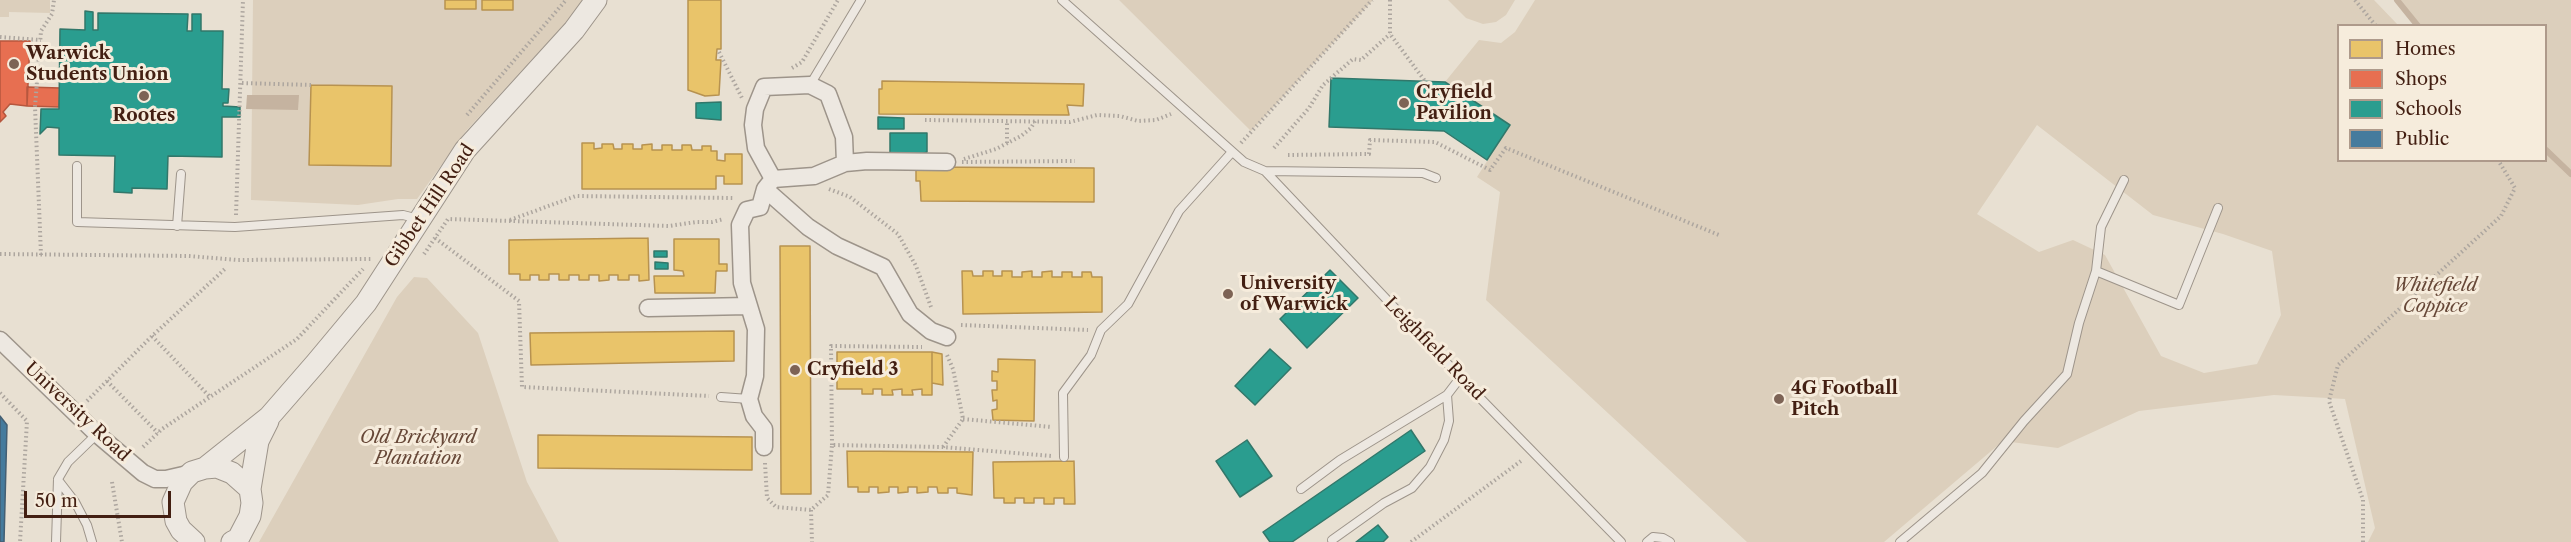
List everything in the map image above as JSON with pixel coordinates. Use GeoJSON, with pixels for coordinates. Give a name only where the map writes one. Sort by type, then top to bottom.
{"type":"FeatureCollection","features":[{"type":"Feature","properties":{"kind":"street","name":"Gibbet Hill Road"},"geometry":{"type":"LineString","coordinates":[[194,542],[181,530],[176,521],[172,502],[182,482],[269,417],[366,303],[465,150],[574,30],[596,0]]}},
{"type":"Feature","properties":{"kind":"street"},"geometry":{"type":"LineString","coordinates":[[845,163],[844,137],[828,94],[810,85],[764,87],[755,109],[753,125],[756,148],[769,184],[808,227],[837,246],[883,267],[910,314],[931,331],[948,336]]}},
{"type":"Feature","properties":{"kind":"street"},"geometry":{"type":"LineString","coordinates":[[769,184],[814,176],[845,163],[946,162]]}},
{"type":"Feature","properties":{"kind":"street"},"geometry":{"type":"LineString","coordinates":[[764,447],[764,429],[754,416],[749,399],[755,376],[756,328],[741,283],[740,225],[747,210],[760,207],[769,184]]}},
{"type":"Feature","properties":{"kind":"street"},"geometry":{"type":"LineString","coordinates":[[648,308],[748,306]]}},
{"type":"Feature","properties":{"kind":"street","name":"University Road"},"geometry":{"type":"LineString","coordinates":[[0,340],[97,434],[143,473],[166,480],[199,470]]}},
{"type":"Feature","properties":{"kind":"street","name":"Gibbet Hill Road"},"geometry":{"type":"LineString","coordinates":[[236,541],[250,516],[252,503],[250,489],[258,441],[269,417]]}},
{"type":"Feature","properties":{"kind":"street"},"geometry":{"type":"LineString","coordinates":[[199,470],[217,468],[232,473],[250,489]]}},
{"type":"Feature","properties":{"kind":"lane"},"geometry":{"type":"LineString","coordinates":[[810,85],[861,0]]}},
{"type":"Feature","properties":{"kind":"lane"},"geometry":{"type":"LineString","coordinates":[[1062,0],[1232,152],[1179,211],[1128,304],[1101,330],[1091,355],[1063,393],[1064,457]]}},
{"type":"Feature","properties":{"kind":"lane","name":"Leighfield Road"},"geometry":{"type":"LineString","coordinates":[[1232,152],[1244,162],[1265,171],[1461,378],[1621,542]]}},
{"type":"Feature","properties":{"kind":"lane"},"geometry":{"type":"LineString","coordinates":[[77,165],[77,222],[235,227],[403,215],[419,219]]}},
{"type":"Feature","properties":{"kind":"lane"},"geometry":{"type":"LineString","coordinates":[[1265,171],[1423,173],[1436,178]]}},
{"type":"Feature","properties":{"kind":"lane"},"geometry":{"type":"LineString","coordinates":[[177,226],[181,174]]}},
{"type":"Feature","properties":{"kind":"lane"},"geometry":{"type":"LineString","coordinates":[[1900,542],[1982,473],[2024,421],[2067,374],[2079,323],[2096,271],[2101,227],[2124,180]]}},
{"type":"Feature","properties":{"kind":"lane"},"geometry":{"type":"LineString","coordinates":[[2096,271],[2179,305],[2218,208]]}},
{"type":"Feature","properties":{"kind":"lane"},"geometry":{"type":"LineString","coordinates":[[1301,489],[1340,460],[1447,395],[1461,378]]}},
{"type":"Feature","properties":{"kind":"lane"},"geometry":{"type":"LineString","coordinates":[[1332,540],[1384,503],[1412,488],[1430,467],[1444,441],[1449,421],[1447,395]]}},
{"type":"Feature","properties":{"kind":"lane"},"geometry":{"type":"LineString","coordinates":[[721,397],[749,399]]}},
{"type":"Feature","properties":{"kind":"lane"},"geometry":{"type":"LineString","coordinates":[[56,542],[58,479],[68,462],[97,434]]}},
{"type":"Feature","properties":{"kind":"lane"},"geometry":{"type":"LineString","coordinates":[[58,479],[75,502],[87,525],[92,542]]}},
{"type":"Feature","properties":{"kind":"lane"},"geometry":{"type":"LineString","coordinates":[[1647,542],[1653,537],[1664,538],[1670,542]]}},
{"type":"Feature","properties":{"kind":"path"},"geometry":{"type":"LineString","coordinates":[[41,255],[35,107],[41,31],[52,14],[54,0]]}},
{"type":"Feature","properties":{"kind":"path"},"geometry":{"type":"LineString","coordinates":[[235,227],[242,83],[243,0]]}},
{"type":"Feature","properties":{"kind":"path"},"geometry":{"type":"LineString","coordinates":[[764,87],[802,62],[838,0]]}},
{"type":"Feature","properties":{"kind":"path"},"geometry":{"type":"LineString","coordinates":[[1242,142],[1372,0]]}},
{"type":"Feature","properties":{"kind":"path"},"geometry":{"type":"LineString","coordinates":[[1390,0],[1390,34],[1425,81]]}},
{"type":"Feature","properties":{"kind":"path"},"geometry":{"type":"LineString","coordinates":[[2355,0],[2374,24]]}},
{"type":"Feature","properties":{"kind":"path"},"geometry":{"type":"LineString","coordinates":[[1274,148],[1309,108],[1323,84],[1353,59],[1361,60],[1390,34]]}},
{"type":"Feature","properties":{"kind":"path"},"geometry":{"type":"LineString","coordinates":[[0,37],[41,40]]}},
{"type":"Feature","properties":{"kind":"path"},"geometry":{"type":"LineString","coordinates":[[719,52],[744,101]]}},
{"type":"Feature","properties":{"kind":"path"},"geometry":{"type":"LineString","coordinates":[[242,83],[311,84]]}},
{"type":"Feature","properties":{"kind":"path"},"geometry":{"type":"LineString","coordinates":[[925,120],[1071,122],[1097,115],[1120,116],[1138,121],[1156,120],[1184,109]]}},
{"type":"Feature","properties":{"kind":"path"},"geometry":{"type":"LineString","coordinates":[[1007,121],[1007,143]]}},
{"type":"Feature","properties":{"kind":"path"},"geometry":{"type":"LineString","coordinates":[[1035,121],[1031,128],[996,149],[955,162],[1075,161]]}},
{"type":"Feature","properties":{"kind":"path"},"geometry":{"type":"LineString","coordinates":[[1288,155],[1370,154],[1370,140],[1435,142],[1490,170],[1506,148],[1719,235]]}},
{"type":"Feature","properties":{"kind":"path"},"geometry":{"type":"LineString","coordinates":[[2363,542],[2363,500],[2328,401],[2338,365],[2501,216],[2515,188],[2499,162]]}},
{"type":"Feature","properties":{"kind":"path"},"geometry":{"type":"LineString","coordinates":[[429,247],[448,219],[669,226],[712,222],[725,218],[733,199],[749,188],[769,184]]}},
{"type":"Feature","properties":{"kind":"path"},"geometry":{"type":"LineString","coordinates":[[825,187],[850,197],[898,234],[916,266],[934,314]]}},
{"type":"Feature","properties":{"kind":"path"},"geometry":{"type":"LineString","coordinates":[[510,220],[576,196],[733,199]]}},
{"type":"Feature","properties":{"kind":"path"},"geometry":{"type":"LineString","coordinates":[[435,238],[519,302],[522,387],[721,397]]}},
{"type":"Feature","properties":{"kind":"path"},"geometry":{"type":"LineString","coordinates":[[0,254],[371,260]]}},
{"type":"Feature","properties":{"kind":"path"},"geometry":{"type":"LineString","coordinates":[[143,447],[158,432],[297,339],[376,254]]}},
{"type":"Feature","properties":{"kind":"path"},"geometry":{"type":"LineString","coordinates":[[76,413],[152,336],[226,268]]}},
{"type":"Feature","properties":{"kind":"path"},"geometry":{"type":"LineString","coordinates":[[764,447],[767,498],[776,507],[811,510],[828,495],[832,445],[831,346],[948,336],[1101,330]]}},
{"type":"Feature","properties":{"kind":"path"},"geometry":{"type":"LineString","coordinates":[[152,336],[210,397]]}},
{"type":"Feature","properties":{"kind":"path"},"geometry":{"type":"LineString","coordinates":[[943,447],[963,419],[948,336]]}},
{"type":"Feature","properties":{"kind":"path"},"geometry":{"type":"LineString","coordinates":[[106,381],[158,432]]}},
{"type":"Feature","properties":{"kind":"path"},"geometry":{"type":"LineString","coordinates":[[0,393],[27,421],[20,542]]}},
{"type":"Feature","properties":{"kind":"path"},"geometry":{"type":"LineString","coordinates":[[963,419],[1062,428]]}},
{"type":"Feature","properties":{"kind":"path"},"geometry":{"type":"LineString","coordinates":[[832,445],[943,447],[1064,457]]}},
{"type":"Feature","properties":{"kind":"path"},"geometry":{"type":"LineString","coordinates":[[1412,542],[1520,459]]}},
{"type":"Feature","properties":{"kind":"path"},"geometry":{"type":"LineString","coordinates":[[112,482],[122,542]]}},
{"type":"Feature","properties":{"kind":"path"},"geometry":{"type":"LineString","coordinates":[[811,510],[812,542]]}},
{"type":"Feature","properties":{"kind":"green space"},"geometry":{"type":"Polygon","coordinates":[[[0,0],[50,0],[50,13],[9,12],[9,17],[0,17],[0,0]]]}},
{"type":"Feature","properties":{"kind":"green space"},"geometry":{"type":"Polygon","coordinates":[[[253,0],[583,0],[571,17],[466,131],[417,199],[398,199],[358,205],[251,200],[253,0]]]}},
{"type":"Feature","properties":{"kind":"green space"},"geometry":{"type":"Polygon","coordinates":[[[1119,0],[1373,0],[1251,131],[1119,0]]]}},
{"type":"Feature","properties":{"kind":"green space"},"geometry":{"type":"Polygon","coordinates":[[[1448,0],[1515,0],[1506,15],[1496,22],[1483,24],[1466,18],[1448,0]]]}},
{"type":"Feature","properties":{"kind":"green space","name":"Whitefield Coppice"},"geometry":{"type":"Polygon","coordinates":[[[1535,0],[2374,0],[2397,24],[2337,24],[2337,162],[2547,162],[2547,24],[2417,24],[2397,0],[2571,0],[2571,542],[2368,542],[2375,528],[2345,399],[2274,395],[2139,411],[2058,448],[2003,441],[1884,542],[1747,542],[1486,300],[1500,192],[1477,177],[1510,125],[1445,82],[1479,40],[1501,43],[1515,32],[1535,0]],[[2037,125],[1977,214],[2039,252],[2073,240],[2105,255],[2161,356],[2204,373],[2257,364],[2281,315],[2272,251],[2223,234],[2153,215],[2037,125]]]}},
{"type":"Feature","properties":{"kind":"green space","name":"Old Brickyard Plantation"},"geometry":{"type":"Polygon","coordinates":[[[414,277],[427,278],[478,333],[527,482],[559,542],[259,542],[397,297],[414,277]]]}},
{"type":"Feature","properties":{"kind":"shaded area"},"geometry":{"type":"Polygon","coordinates":[[[247,95],[299,95],[298,110],[246,109],[247,95]]]}},
{"type":"Feature","properties":{"kind":"building: Homes"},"geometry":{"type":"Polygon","coordinates":[[[445,0],[476,0],[476,9],[445,9],[445,0]]]}},
{"type":"Feature","properties":{"kind":"building: Homes"},"geometry":{"type":"Polygon","coordinates":[[[482,0],[513,0],[513,10],[482,10],[482,0]]]}},
{"type":"Feature","properties":{"kind":"building: Homes"},"geometry":{"type":"Polygon","coordinates":[[[688,0],[721,0],[721,49],[717,49],[716,60],[721,60],[719,95],[705,96],[688,90],[688,0]]]}},
{"type":"Feature","properties":{"kind":"building: Homes"},"geometry":{"type":"Polygon","coordinates":[[[882,81],[1084,84],[1083,106],[1067,105],[1069,115],[879,114],[879,89],[882,89],[882,81]]]}},
{"type":"Feature","properties":{"kind":"building: Homes"},"geometry":{"type":"Polygon","coordinates":[[[311,85],[392,86],[391,166],[309,165],[311,85]]]}},
{"type":"Feature","properties":{"kind":"building: Homes"},"geometry":{"type":"Polygon","coordinates":[[[582,143],[594,143],[594,149],[602,148],[602,144],[613,144],[614,149],[622,149],[622,144],[633,144],[633,149],[642,149],[642,145],[652,144],[652,150],[662,150],[662,145],[672,145],[672,150],[682,150],[682,145],[691,145],[692,150],[702,150],[702,146],[711,146],[711,151],[717,151],[717,160],[725,161],[725,154],[742,154],[742,184],[724,184],[724,176],[716,176],[716,189],[582,189],[582,143]]]}},
{"type":"Feature","properties":{"kind":"building: Homes"},"geometry":{"type":"Polygon","coordinates":[[[916,167],[1094,168],[1094,202],[921,201],[920,181],[916,181],[916,167]]]}},
{"type":"Feature","properties":{"kind":"building: Homes"},"geometry":{"type":"Polygon","coordinates":[[[648,238],[649,280],[639,281],[639,275],[629,275],[629,280],[618,280],[618,275],[609,275],[609,280],[599,281],[599,275],[589,275],[589,280],[579,280],[579,275],[569,275],[569,280],[559,280],[559,274],[549,274],[549,280],[539,280],[539,275],[530,275],[530,280],[520,280],[520,274],[509,274],[509,240],[648,238]]]}},
{"type":"Feature","properties":{"kind":"building: Homes"},"geometry":{"type":"Polygon","coordinates":[[[674,239],[719,239],[719,264],[727,264],[727,271],[716,271],[715,293],[655,293],[654,276],[684,276],[683,271],[674,270],[674,239]]]}},
{"type":"Feature","properties":{"kind":"building: Homes","name":"Cryfield 3"},"geometry":{"type":"Polygon","coordinates":[[[780,246],[810,246],[811,494],[781,494],[780,246]]]}},
{"type":"Feature","properties":{"kind":"building: Homes"},"geometry":{"type":"Polygon","coordinates":[[[962,271],[972,271],[973,276],[983,276],[983,271],[993,271],[993,276],[1002,276],[1002,271],[1012,271],[1012,277],[1022,277],[1022,272],[1032,271],[1032,277],[1042,277],[1042,272],[1052,271],[1052,277],[1062,277],[1062,272],[1072,272],[1072,277],[1082,277],[1082,272],[1091,272],[1092,277],[1102,277],[1102,312],[963,314],[962,271]]]}},
{"type":"Feature","properties":{"kind":"building: Homes"},"geometry":{"type":"Polygon","coordinates":[[[734,331],[734,361],[531,365],[530,333],[734,331]]]}},
{"type":"Feature","properties":{"kind":"building: Homes"},"geometry":{"type":"Polygon","coordinates":[[[837,352],[932,352],[932,395],[922,395],[922,389],[912,390],[913,395],[902,395],[902,389],[892,390],[893,395],[882,395],[882,389],[873,389],[873,394],[862,394],[862,389],[837,389],[837,352]]]}},
{"type":"Feature","properties":{"kind":"building: Homes"},"geometry":{"type":"Polygon","coordinates":[[[932,352],[942,354],[943,385],[932,383],[932,352]]]}},
{"type":"Feature","properties":{"kind":"building: Homes"},"geometry":{"type":"Polygon","coordinates":[[[998,359],[1035,360],[1034,421],[993,420],[992,410],[997,409],[997,400],[993,401],[992,390],[997,390],[997,381],[992,381],[992,371],[998,372],[998,359]]]}},
{"type":"Feature","properties":{"kind":"building: Homes"},"geometry":{"type":"Polygon","coordinates":[[[538,435],[752,437],[752,470],[538,468],[538,435]]]}},
{"type":"Feature","properties":{"kind":"building: Homes"},"geometry":{"type":"Polygon","coordinates":[[[847,451],[973,452],[972,495],[957,493],[957,488],[948,488],[948,493],[938,493],[937,487],[928,487],[928,492],[917,493],[917,487],[908,487],[908,492],[898,493],[898,487],[889,487],[889,492],[878,493],[878,487],[869,487],[869,492],[858,492],[858,487],[848,487],[847,451]]]}},
{"type":"Feature","properties":{"kind":"building: Homes"},"geometry":{"type":"Polygon","coordinates":[[[1074,461],[1075,504],[1064,504],[1064,498],[1054,498],[1054,504],[1044,504],[1044,498],[1034,498],[1034,503],[1024,503],[1024,498],[1015,498],[1015,503],[1004,503],[1004,498],[994,498],[993,462],[1074,461]]]}},
{"type":"Feature","properties":{"kind":"building: Shops","name":"Warwick Students Union"},"geometry":{"type":"Polygon","coordinates":[[[0,41],[30,41],[27,106],[10,104],[3,112],[6,116],[0,122],[0,41]]]}},
{"type":"Feature","properties":{"kind":"building: Shops"},"geometry":{"type":"Polygon","coordinates":[[[27,87],[60,88],[59,107],[27,106],[27,87]]]}},
{"type":"Feature","properties":{"kind":"building: Schools","name":"Rootes"},"geometry":{"type":"Polygon","coordinates":[[[85,11],[93,12],[93,30],[98,30],[98,13],[188,14],[187,31],[192,31],[192,14],[201,14],[201,31],[223,31],[222,89],[229,89],[228,103],[223,103],[223,106],[240,107],[240,117],[222,117],[222,157],[168,156],[167,189],[132,188],[132,193],[114,192],[115,156],[59,155],[59,128],[47,127],[40,134],[41,109],[59,109],[60,29],[85,30],[85,11]]]}},
{"type":"Feature","properties":{"kind":"building: Schools","name":"Cryfield Pavilion"},"geometry":{"type":"Polygon","coordinates":[[[1331,78],[1445,82],[1510,125],[1487,160],[1444,131],[1329,127],[1331,78]]]}},
{"type":"Feature","properties":{"kind":"building: Schools"},"geometry":{"type":"Polygon","coordinates":[[[721,102],[721,120],[696,118],[696,103],[721,102]]]}},
{"type":"Feature","properties":{"kind":"building: Schools"},"geometry":{"type":"Polygon","coordinates":[[[878,117],[904,118],[904,129],[878,129],[878,117]]]}},
{"type":"Feature","properties":{"kind":"building: Schools"},"geometry":{"type":"Polygon","coordinates":[[[890,133],[927,133],[927,152],[910,158],[890,158],[890,133]]]}},
{"type":"Feature","properties":{"kind":"building: Schools"},"geometry":{"type":"Polygon","coordinates":[[[654,251],[667,251],[667,257],[654,257],[654,251]]]}},
{"type":"Feature","properties":{"kind":"building: Schools"},"geometry":{"type":"Polygon","coordinates":[[[655,262],[668,263],[668,269],[655,269],[655,262]]]}},
{"type":"Feature","properties":{"kind":"building: Schools"},"geometry":{"type":"Polygon","coordinates":[[[1330,270],[1358,298],[1307,348],[1280,319],[1330,270]]]}},
{"type":"Feature","properties":{"kind":"building: Schools"},"geometry":{"type":"Polygon","coordinates":[[[1270,349],[1291,368],[1255,405],[1235,386],[1270,349]]]}},
{"type":"Feature","properties":{"kind":"building: Schools"},"geometry":{"type":"Polygon","coordinates":[[[1411,430],[1425,451],[1292,542],[1270,542],[1263,532],[1411,430]]]}},
{"type":"Feature","properties":{"kind":"building: Schools"},"geometry":{"type":"Polygon","coordinates":[[[1247,440],[1272,476],[1240,497],[1216,461],[1247,440]]]}},
{"type":"Feature","properties":{"kind":"building: Schools"},"geometry":{"type":"Polygon","coordinates":[[[1378,525],[1388,537],[1383,542],[1356,542],[1378,525]]]}},
{"type":"Feature","properties":{"kind":"building: Public"},"geometry":{"type":"Polygon","coordinates":[[[0,416],[7,425],[4,542],[0,542],[0,416]]]}},
{"type":"Feature","properties":{"kind":"waterway"},"geometry":{"type":"LineString","coordinates":[[2397,0],[2416,24]]}},
{"type":"Feature","properties":{"kind":"waterway"},"geometry":{"type":"LineString","coordinates":[[2547,151],[2571,174]]}},
{"type":"Feature","properties":{"kind":"place","name":"Warwick Students Union"},"geometry":{"type":"Point","coordinates":[14,64]}},
{"type":"Feature","properties":{"kind":"place","name":"Rootes"},"geometry":{"type":"Point","coordinates":[144,96]}},
{"type":"Feature","properties":{"kind":"place","name":"Cryfield Pavilion"},"geometry":{"type":"Point","coordinates":[1404,103]}},
{"type":"Feature","properties":{"kind":"place","name":"University of Warwick"},"geometry":{"type":"Point","coordinates":[1228,294]}},
{"type":"Feature","properties":{"kind":"place","name":"Cryfield 3"},"geometry":{"type":"Point","coordinates":[795,370]}},
{"type":"Feature","properties":{"kind":"place","name":"4G Football Pitch"},"geometry":{"type":"Point","coordinates":[1779,399]}}]}
